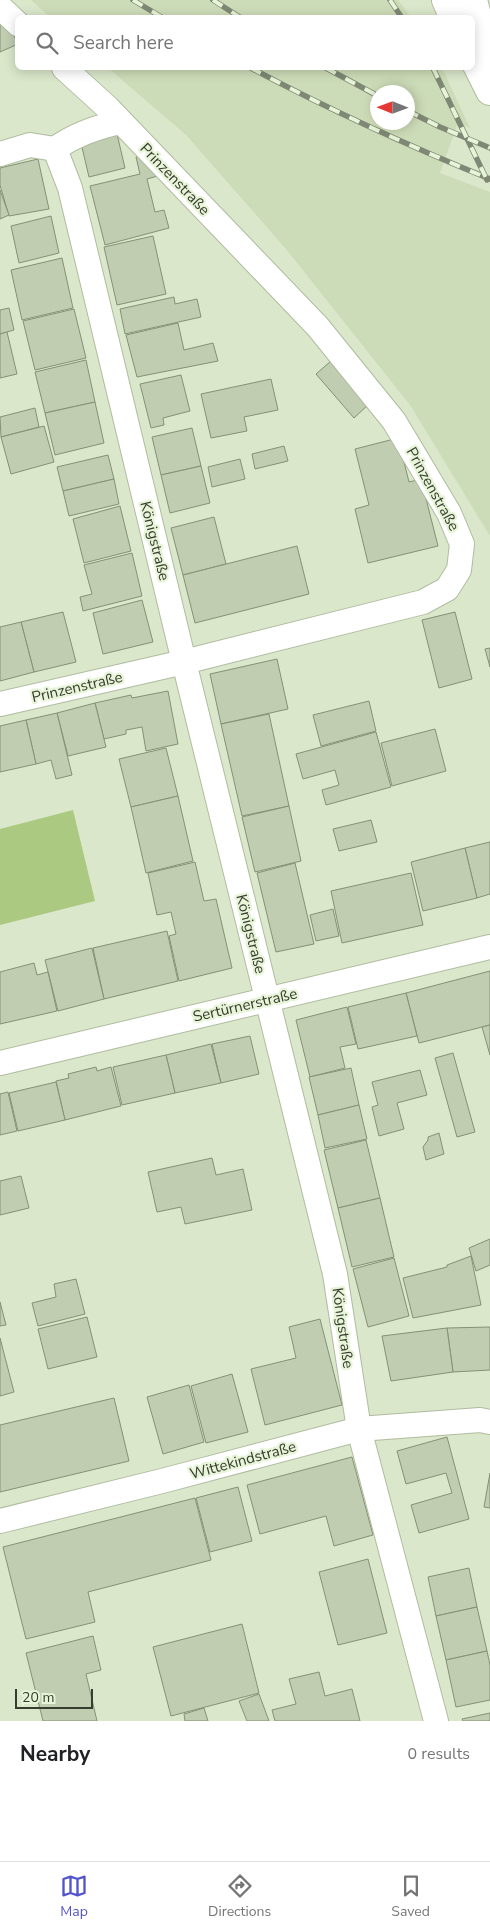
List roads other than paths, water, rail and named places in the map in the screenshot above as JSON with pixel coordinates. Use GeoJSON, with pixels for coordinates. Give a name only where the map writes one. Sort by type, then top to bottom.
{"type":"FeatureCollection","features":[{"type":"Feature","properties":{"kind":"main road"},"geometry":{"type":"LineString","coordinates":[[446,0],[453,15]]}},
{"type":"Feature","properties":{"kind":"main road"},"geometry":{"type":"LineString","coordinates":[[473,0],[490,66]]}},
{"type":"Feature","properties":{"kind":"main road"},"geometry":{"type":"LineString","coordinates":[[475,61],[490,91]]}},
{"type":"Feature","properties":{"kind":"street"},"geometry":{"type":"LineString","coordinates":[[0,7],[15,21]]}},
{"type":"Feature","properties":{"kind":"street","name":"Prinzenstraße"},"geometry":{"type":"LineString","coordinates":[[0,704],[184,662],[423,602],[447,589],[459,570],[462,544],[449,513],[394,421],[318,327],[108,108],[66,70]]}},
{"type":"Feature","properties":{"kind":"street"},"geometry":{"type":"LineString","coordinates":[[0,154],[30,146],[55,149],[78,135],[120,122]]}},
{"type":"Feature","properties":{"kind":"street","name":"Königstraße"},"geometry":{"type":"LineString","coordinates":[[55,149],[70,188],[184,662],[335,1274],[358,1429],[436,1721]]}},
{"type":"Feature","properties":{"kind":"street","name":"Sertürnerstraße"},"geometry":{"type":"LineString","coordinates":[[0,1063],[490,946]]}},
{"type":"Feature","properties":{"kind":"street","name":"Wittekindstraße"},"geometry":{"type":"LineString","coordinates":[[0,1521],[162,1481],[358,1429],[480,1420],[490,1422]]}},
{"type":"Feature","properties":{"kind":"railway"},"geometry":{"type":"LineString","coordinates":[[133,0],[158,15]]}},
{"type":"Feature","properties":{"kind":"railway"},"geometry":{"type":"LineString","coordinates":[[213,0],[236,15]]}},
{"type":"Feature","properties":{"kind":"railway"},"geometry":{"type":"LineString","coordinates":[[390,0],[400,15]]}},
{"type":"Feature","properties":{"kind":"railway"},"geometry":{"type":"LineString","coordinates":[[255,70],[309,98],[429,154],[490,179]]}},
{"type":"Feature","properties":{"kind":"railway"},"geometry":{"type":"LineString","coordinates":[[330,70],[370,92]]}},
{"type":"Feature","properties":{"kind":"railway"},"geometry":{"type":"LineString","coordinates":[[434,70],[487,180]]}},
{"type":"Feature","properties":{"kind":"railway"},"geometry":{"type":"LineString","coordinates":[[415,114],[490,148]]}}]}
